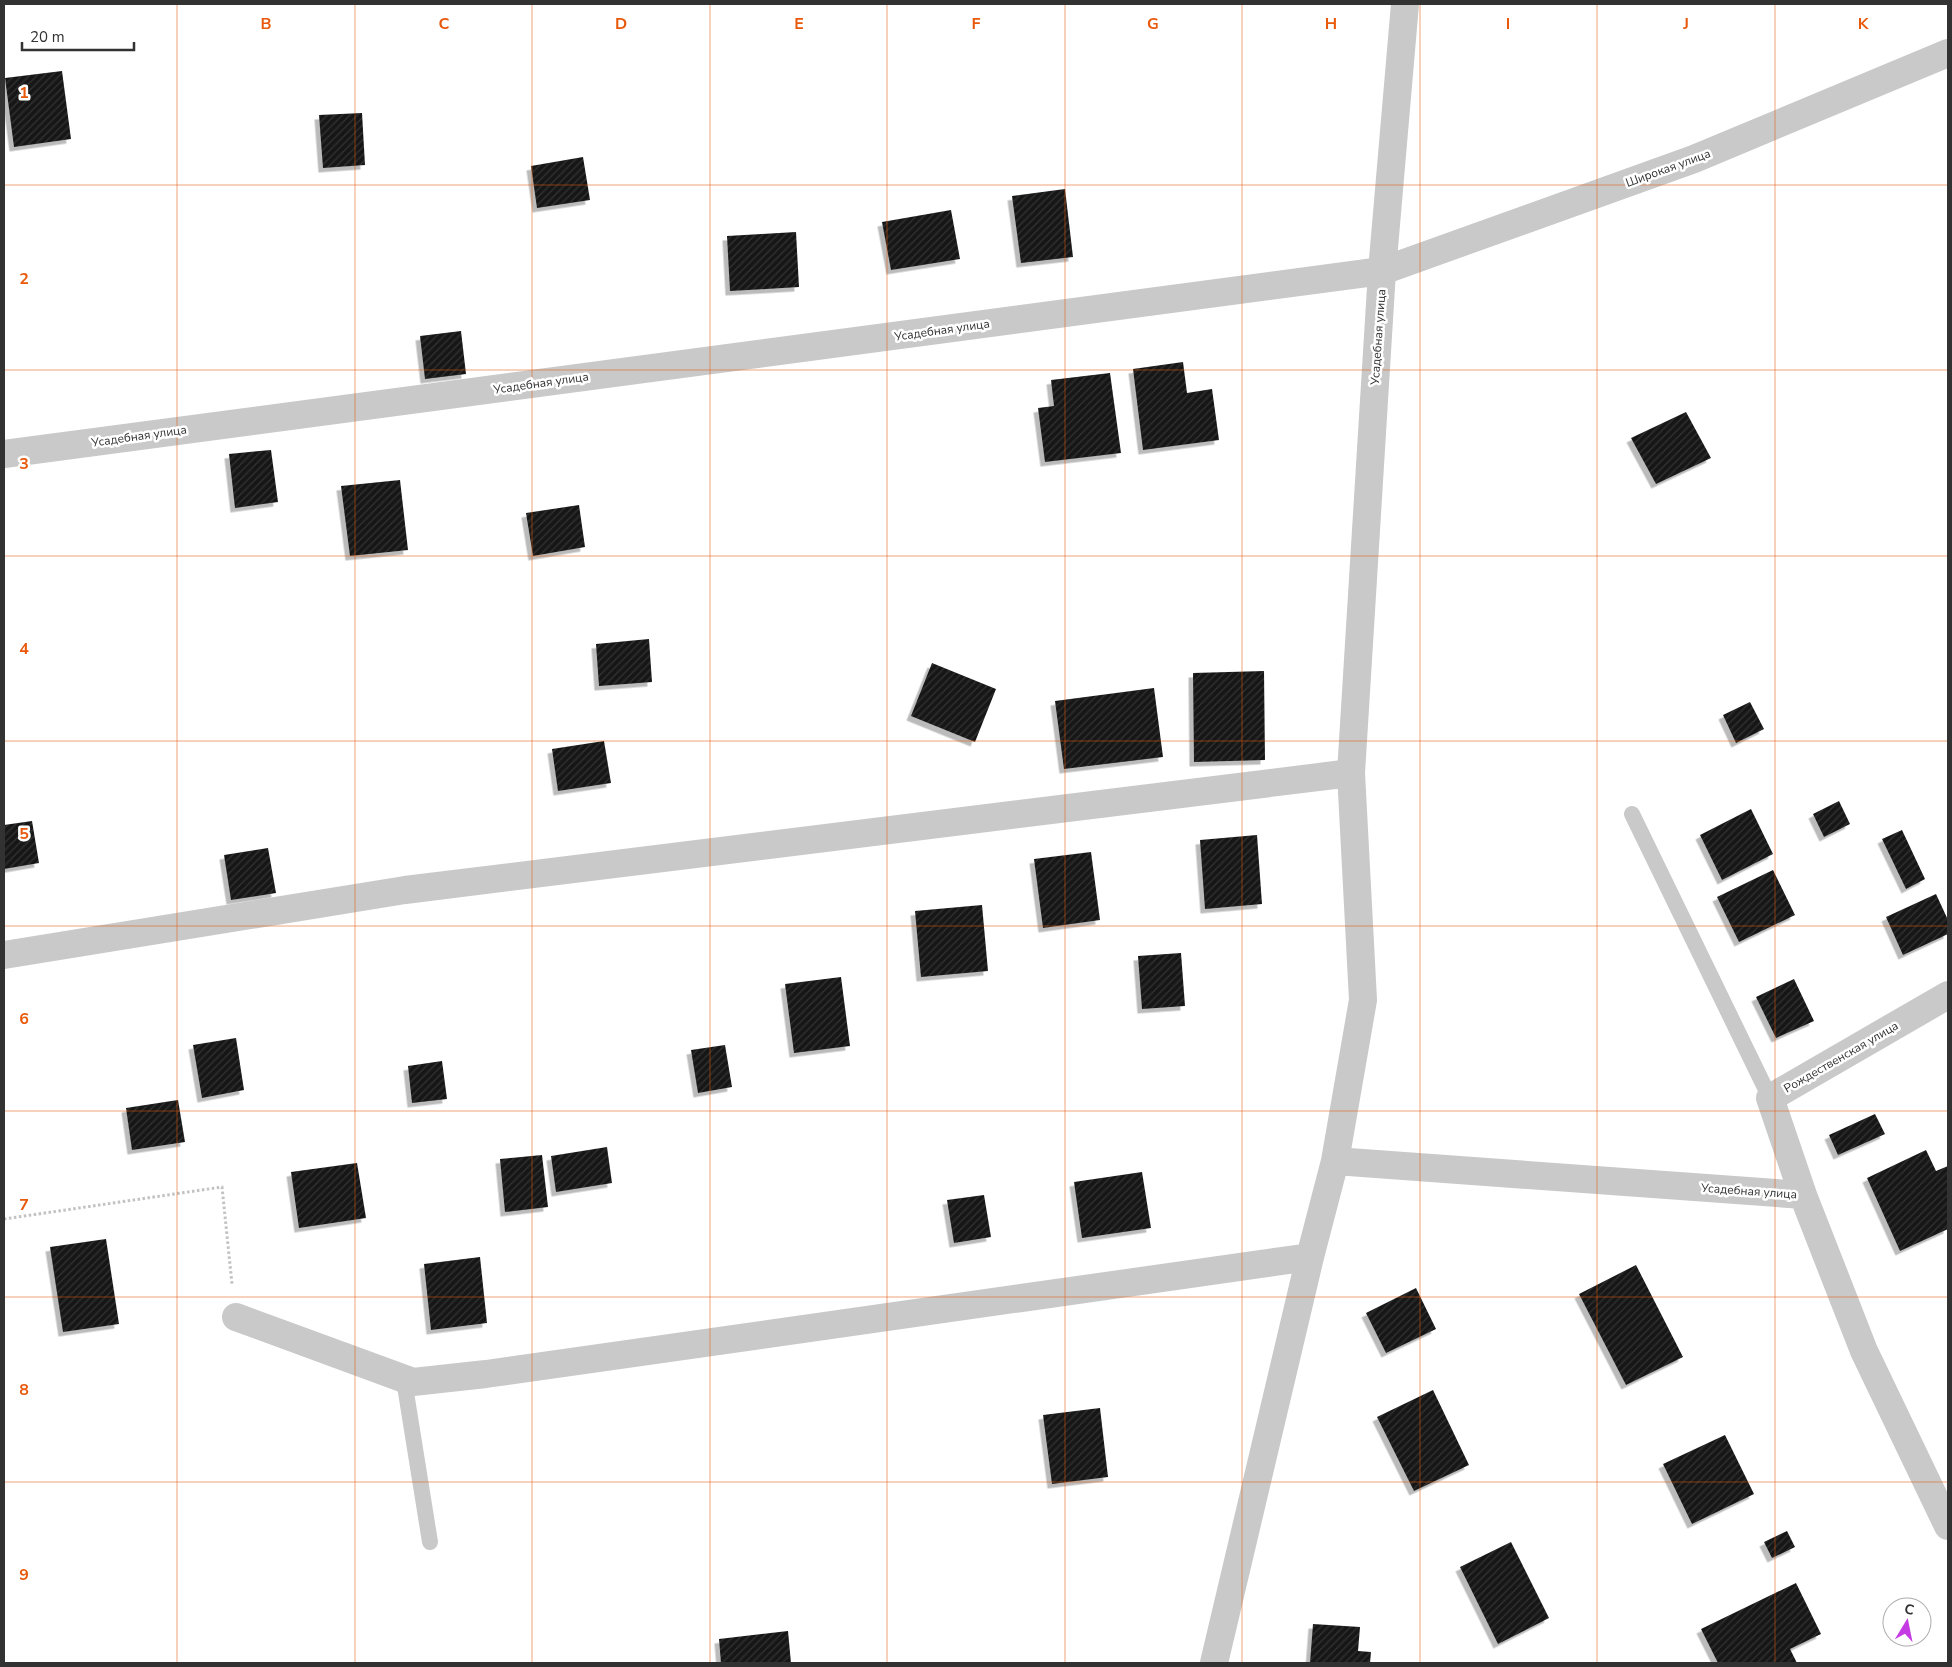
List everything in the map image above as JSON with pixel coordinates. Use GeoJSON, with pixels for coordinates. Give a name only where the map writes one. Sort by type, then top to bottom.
{"type":"FeatureCollection","features":[{"type":"Feature","properties":{"kind":"street"},"geometry":{"type":"LineString","coordinates":[[1382,271],[1406,4]]}},
{"type":"Feature","properties":{"kind":"street","name":"Широкая улица"},"geometry":{"type":"LineString","coordinates":[[1382,271],[1694,159],[1948,53]]}},
{"type":"Feature","properties":{"kind":"street","name":"Усадебная улица"},"geometry":{"type":"LineString","coordinates":[[4,454],[1382,271],[1351,773],[1363,1000],[1335,1161],[1310,1257],[1214,1663]]}},
{"type":"Feature","properties":{"kind":"street"},"geometry":{"type":"LineString","coordinates":[[4,955],[406,890],[1351,773]]}},
{"type":"Feature","properties":{"kind":"street","name":"Рождественская улица"},"geometry":{"type":"LineString","coordinates":[[1802,1195],[1770,1098],[1948,995]]}},
{"type":"Feature","properties":{"kind":"street","name":"Усадебная улица"},"geometry":{"type":"LineString","coordinates":[[1335,1161],[1802,1195],[1864,1351],[1948,1526]]}},
{"type":"Feature","properties":{"kind":"street"},"geometry":{"type":"LineString","coordinates":[[236,1317],[413,1382],[486,1374],[1310,1257]]}},
{"type":"Feature","properties":{"kind":"lane"},"geometry":{"type":"LineString","coordinates":[[1632,814],[1770,1098]]}},
{"type":"Feature","properties":{"kind":"lane"},"geometry":{"type":"LineString","coordinates":[[404,1380],[430,1542]]}},
{"type":"Feature","properties":{"kind":"path"},"geometry":{"type":"LineString","coordinates":[[4,1219],[222,1187],[236,1317]]}},
{"type":"Feature","properties":{"kind":"building"},"geometry":{"type":"Polygon","coordinates":[[[62,71],[71,139],[14,147],[5,78],[62,71]]]}},
{"type":"Feature","properties":{"kind":"building"},"geometry":{"type":"Polygon","coordinates":[[[362,113],[365,165],[323,168],[319,115],[362,113]]]}},
{"type":"Feature","properties":{"kind":"building"},"geometry":{"type":"Polygon","coordinates":[[[583,157],[590,200],[537,208],[531,166],[583,157]]]}},
{"type":"Feature","properties":{"kind":"building"},"geometry":{"type":"Polygon","coordinates":[[[1065,189],[1073,257],[1021,263],[1012,196],[1065,189]]]}},
{"type":"Feature","properties":{"kind":"building"},"geometry":{"type":"Polygon","coordinates":[[[951,210],[960,259],[891,270],[882,222],[951,210]]]}},
{"type":"Feature","properties":{"kind":"building"},"geometry":{"type":"Polygon","coordinates":[[[796,232],[799,287],[730,291],[727,236],[796,232]]]}},
{"type":"Feature","properties":{"kind":"building"},"geometry":{"type":"Polygon","coordinates":[[[461,331],[466,374],[425,379],[420,336],[461,331]]]}},
{"type":"Feature","properties":{"kind":"building"},"geometry":{"type":"Polygon","coordinates":[[[1183,362],[1187,393],[1212,389],[1219,440],[1143,450],[1133,369],[1183,362]]]}},
{"type":"Feature","properties":{"kind":"building"},"geometry":{"type":"Polygon","coordinates":[[[1110,373],[1121,453],[1045,462],[1038,408],[1054,406],[1051,380],[1110,373]]]}},
{"type":"Feature","properties":{"kind":"building"},"geometry":{"type":"Polygon","coordinates":[[[1686,412],[1711,458],[1656,484],[1631,438],[1686,412]]]}},
{"type":"Feature","properties":{"kind":"building"},"geometry":{"type":"Polygon","coordinates":[[[271,450],[278,502],[235,508],[229,454],[271,450]]]}},
{"type":"Feature","properties":{"kind":"building"},"geometry":{"type":"Polygon","coordinates":[[[400,480],[408,550],[350,556],[341,486],[400,480]]]}},
{"type":"Feature","properties":{"kind":"building"},"geometry":{"type":"Polygon","coordinates":[[[579,505],[585,547],[533,556],[526,513],[579,505]]]}},
{"type":"Feature","properties":{"kind":"building"},"geometry":{"type":"Polygon","coordinates":[[[649,639],[652,682],[599,686],[596,644],[649,639]]]}},
{"type":"Feature","properties":{"kind":"building"},"geometry":{"type":"Polygon","coordinates":[[[932,663],[996,689],[975,742],[911,716],[932,663]]]}},
{"type":"Feature","properties":{"kind":"building"},"geometry":{"type":"Polygon","coordinates":[[[1264,671],[1265,760],[1194,762],[1193,673],[1264,671]]]}},
{"type":"Feature","properties":{"kind":"building"},"geometry":{"type":"Polygon","coordinates":[[[1154,688],[1163,757],[1064,769],[1055,701],[1154,688]]]}},
{"type":"Feature","properties":{"kind":"building"},"geometry":{"type":"Polygon","coordinates":[[[1750,702],[1764,729],[1736,743],[1723,715],[1750,702]]]}},
{"type":"Feature","properties":{"kind":"building"},"geometry":{"type":"Polygon","coordinates":[[[604,741],[611,783],[558,791],[552,749],[604,741]]]}},
{"type":"Feature","properties":{"kind":"building"},"geometry":{"type":"Polygon","coordinates":[[[1839,801],[1850,824],[1824,837],[1813,814],[1839,801]]]}},
{"type":"Feature","properties":{"kind":"building"},"geometry":{"type":"Polygon","coordinates":[[[1751,809],[1773,854],[1722,880],[1700,835],[1751,809]]]}},
{"type":"Feature","properties":{"kind":"building"},"geometry":{"type":"Polygon","coordinates":[[[32,821],[39,863],[4,869],[4,825],[32,821]]]}},
{"type":"Feature","properties":{"kind":"building"},"geometry":{"type":"Polygon","coordinates":[[[1902,830],[1925,879],[1906,889],[1882,839],[1902,830]]]}},
{"type":"Feature","properties":{"kind":"building"},"geometry":{"type":"Polygon","coordinates":[[[1257,835],[1262,904],[1205,909],[1200,840],[1257,835]]]}},
{"type":"Feature","properties":{"kind":"building"},"geometry":{"type":"Polygon","coordinates":[[[268,848],[276,893],[231,900],[224,855],[268,848]]]}},
{"type":"Feature","properties":{"kind":"building"},"geometry":{"type":"Polygon","coordinates":[[[1091,852],[1100,920],[1043,928],[1034,859],[1091,852]]]}},
{"type":"Feature","properties":{"kind":"building"},"geometry":{"type":"Polygon","coordinates":[[[1773,870],[1795,915],[1739,942],[1717,897],[1773,870]]]}},
{"type":"Feature","properties":{"kind":"building"},"geometry":{"type":"Polygon","coordinates":[[[1936,894],[1948,920],[1948,934],[1903,955],[1886,917],[1936,894]]]}},
{"type":"Feature","properties":{"kind":"building"},"geometry":{"type":"Polygon","coordinates":[[[982,905],[988,971],[921,977],[915,911],[982,905]]]}},
{"type":"Feature","properties":{"kind":"building"},"geometry":{"type":"Polygon","coordinates":[[[1181,953],[1185,1006],[1142,1009],[1138,956],[1181,953]]]}},
{"type":"Feature","properties":{"kind":"building"},"geometry":{"type":"Polygon","coordinates":[[[841,977],[850,1046],[794,1053],[785,984],[841,977]]]}},
{"type":"Feature","properties":{"kind":"building"},"geometry":{"type":"Polygon","coordinates":[[[1794,979],[1814,1021],[1776,1038],[1756,997],[1794,979]]]}},
{"type":"Feature","properties":{"kind":"building"},"geometry":{"type":"Polygon","coordinates":[[[236,1038],[244,1090],[202,1098],[193,1045],[236,1038]]]}},
{"type":"Feature","properties":{"kind":"building"},"geometry":{"type":"Polygon","coordinates":[[[725,1045],[732,1087],[698,1093],[691,1050],[725,1045]]]}},
{"type":"Feature","properties":{"kind":"building"},"geometry":{"type":"Polygon","coordinates":[[[442,1061],[447,1099],[412,1103],[408,1066],[442,1061]]]}},
{"type":"Feature","properties":{"kind":"building"},"geometry":{"type":"Polygon","coordinates":[[[178,1100],[185,1142],[132,1150],[126,1108],[178,1100]]]}},
{"type":"Feature","properties":{"kind":"building"},"geometry":{"type":"Polygon","coordinates":[[[1875,1114],[1885,1134],[1838,1155],[1829,1135],[1875,1114]]]}},
{"type":"Feature","properties":{"kind":"building"},"geometry":{"type":"Polygon","coordinates":[[[607,1147],[612,1183],[556,1192],[551,1156],[607,1147]]]}},
{"type":"Feature","properties":{"kind":"building"},"geometry":{"type":"Polygon","coordinates":[[[1926,1150],[1936,1171],[1948,1166],[1948,1229],[1900,1251],[1867,1178],[1926,1150]]]}},
{"type":"Feature","properties":{"kind":"building"},"geometry":{"type":"Polygon","coordinates":[[[542,1155],[548,1207],[505,1212],[500,1159],[542,1155]]]}},
{"type":"Feature","properties":{"kind":"building"},"geometry":{"type":"Polygon","coordinates":[[[357,1163],[366,1218],[299,1228],[291,1172],[357,1163]]]}},
{"type":"Feature","properties":{"kind":"building"},"geometry":{"type":"Polygon","coordinates":[[[1142,1172],[1151,1228],[1082,1238],[1074,1182],[1142,1172]]]}},
{"type":"Feature","properties":{"kind":"building"},"geometry":{"type":"Polygon","coordinates":[[[984,1195],[991,1237],[954,1243],[947,1200],[984,1195]]]}},
{"type":"Feature","properties":{"kind":"building"},"geometry":{"type":"Polygon","coordinates":[[[106,1239],[119,1324],[63,1332],[50,1247],[106,1239]]]}},
{"type":"Feature","properties":{"kind":"building"},"geometry":{"type":"Polygon","coordinates":[[[480,1257],[487,1323],[431,1330],[424,1264],[480,1257]]]}},
{"type":"Feature","properties":{"kind":"building"},"geometry":{"type":"Polygon","coordinates":[[[1636,1265],[1683,1357],[1626,1385],[1579,1294],[1636,1265]]]}},
{"type":"Feature","properties":{"kind":"building"},"geometry":{"type":"Polygon","coordinates":[[[1416,1288],[1436,1329],[1386,1353],[1366,1313],[1416,1288]]]}},
{"type":"Feature","properties":{"kind":"building"},"geometry":{"type":"Polygon","coordinates":[[[1433,1390],[1469,1465],[1414,1491],[1377,1417],[1433,1390]]]}},
{"type":"Feature","properties":{"kind":"building"},"geometry":{"type":"Polygon","coordinates":[[[1100,1408],[1108,1477],[1052,1484],[1043,1415],[1100,1408]]]}},
{"type":"Feature","properties":{"kind":"building"},"geometry":{"type":"Polygon","coordinates":[[[1725,1435],[1754,1494],[1692,1524],[1663,1464],[1725,1435]]]}},
{"type":"Feature","properties":{"kind":"building"},"geometry":{"type":"Polygon","coordinates":[[[1787,1531],[1795,1547],[1772,1558],[1764,1542],[1787,1531]]]}},
{"type":"Feature","properties":{"kind":"building"},"geometry":{"type":"Polygon","coordinates":[[[1511,1542],[1549,1618],[1498,1644],[1460,1567],[1511,1542]]]}},
{"type":"Feature","properties":{"kind":"building"},"geometry":{"type":"Polygon","coordinates":[[[1796,1583],[1821,1634],[1790,1649],[1797,1663],[1718,1663],[1701,1629],[1796,1583]]]}},
{"type":"Feature","properties":{"kind":"building"},"geometry":{"type":"Polygon","coordinates":[[[1313,1624],[1360,1627],[1358,1651],[1371,1652],[1370,1663],[1310,1663],[1313,1624]]]}},
{"type":"Feature","properties":{"kind":"building"},"geometry":{"type":"Polygon","coordinates":[[[788,1631],[791,1663],[721,1663],[719,1639],[788,1631]]]}}]}
